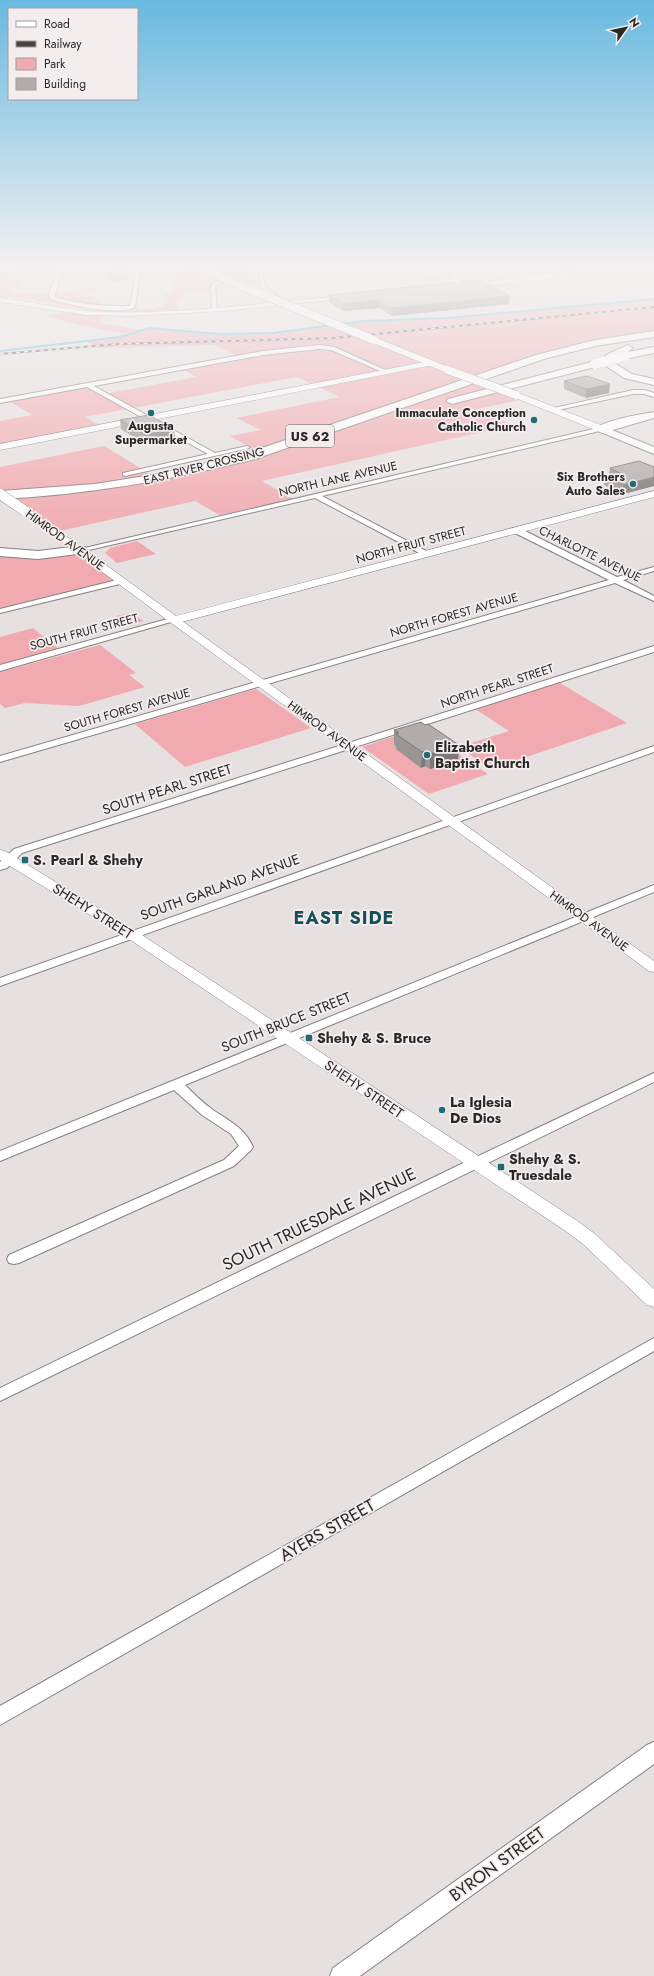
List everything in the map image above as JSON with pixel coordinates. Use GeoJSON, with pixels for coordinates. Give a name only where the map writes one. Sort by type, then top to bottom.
{"type":"FeatureCollection","features":[{"type":"Feature","properties":{"kind":"highway","name":"EAST RIVER CROSSING"},"geometry":{"type":"LineString","coordinates":[[0,494],[72,490],[120,484],[213,466],[251,456],[534,359]]}},
{"type":"Feature","properties":{"kind":"highway","name":"EAST RIVER CROSSING"},"geometry":{"type":"LineString","coordinates":[[0,500],[77,495],[170,482],[251,463],[561,359]]}},
{"type":"Feature","properties":{"kind":"highway"},"geometry":{"type":"LineString","coordinates":[[609,359],[611,366],[621,373],[654,382]]}},
{"type":"Feature","properties":{"kind":"highway"},"geometry":{"type":"LineString","coordinates":[[442,404],[614,359]]}},
{"type":"Feature","properties":{"kind":"highway"},"geometry":{"type":"LineString","coordinates":[[338,435],[405,415]]}},
{"type":"Feature","properties":{"kind":"highway"},"geometry":{"type":"LineString","coordinates":[[602,429],[619,423],[654,415]]}},
{"type":"Feature","properties":{"kind":"highway"},"geometry":{"type":"LineString","coordinates":[[602,429],[654,419]]}},
{"type":"Feature","properties":{"kind":"highway"},"geometry":{"type":"LineString","coordinates":[[602,429],[654,451]]}},
{"type":"Feature","properties":{"kind":"highway"},"geometry":{"type":"LineString","coordinates":[[0,552],[38,555],[80,550]]}},
{"type":"Feature","properties":{"kind":"main road"},"geometry":{"type":"LineString","coordinates":[[421,359],[602,429]]}},
{"type":"Feature","properties":{"kind":"main road"},"geometry":{"type":"LineString","coordinates":[[0,447],[430,363]]}},
{"type":"Feature","properties":{"kind":"main road","name":"HIMROD AVENUE"},"geometry":{"type":"LineString","coordinates":[[0,494],[80,550],[174,620]]}},
{"type":"Feature","properties":{"kind":"main road","name":"NORTH FRUIT STREET"},"geometry":{"type":"LineString","coordinates":[[174,620],[654,494]]}},
{"type":"Feature","properties":{"kind":"street"},"geometry":{"type":"LineString","coordinates":[[0,401],[229,359]]}},
{"type":"Feature","properties":{"kind":"street"},"geometry":{"type":"LineString","coordinates":[[356,359],[387,372]]}},
{"type":"Feature","properties":{"kind":"street"},"geometry":{"type":"LineString","coordinates":[[88,385],[214,455]]}},
{"type":"Feature","properties":{"kind":"street"},"geometry":{"type":"LineString","coordinates":[[553,409],[632,392],[641,391],[654,395]]}},
{"type":"Feature","properties":{"kind":"street","name":"NORTH LANE AVENUE"},"geometry":{"type":"LineString","coordinates":[[80,550],[602,429]]}},
{"type":"Feature","properties":{"kind":"street"},"geometry":{"type":"LineString","coordinates":[[125,474],[247,448]]}},
{"type":"Feature","properties":{"kind":"street"},"geometry":{"type":"LineString","coordinates":[[317,496],[425,554]]}},
{"type":"Feature","properties":{"kind":"street","name":"CHARLOTTE AVENUE"},"geometry":{"type":"LineString","coordinates":[[516,530],[654,599]]}},
{"type":"Feature","properties":{"kind":"street","name":"NORTH FOREST AVENUE"},"geometry":{"type":"LineString","coordinates":[[260,683],[654,569]]}},
{"type":"Feature","properties":{"kind":"street"},"geometry":{"type":"LineString","coordinates":[[0,611],[121,581]]}},
{"type":"Feature","properties":{"kind":"street","name":"SOUTH FRUIT STREET"},"geometry":{"type":"LineString","coordinates":[[0,668],[174,620]]}},
{"type":"Feature","properties":{"kind":"street","name":"HIMROD AVENUE"},"geometry":{"type":"LineString","coordinates":[[174,620],[654,968]]}},
{"type":"Feature","properties":{"kind":"street","name":"NORTH PEARL STREET"},"geometry":{"type":"LineString","coordinates":[[348,746],[654,649]]}},
{"type":"Feature","properties":{"kind":"street","name":"SOUTH FOREST AVENUE"},"geometry":{"type":"LineString","coordinates":[[0,759],[260,683]]}},
{"type":"Feature","properties":{"kind":"street","name":"SOUTH PEARL STREET"},"geometry":{"type":"LineString","coordinates":[[3,860],[18,851],[348,746]]}},
{"type":"Feature","properties":{"kind":"street","name":"SOUTH GARLAND AVENUE"},"geometry":{"type":"LineString","coordinates":[[0,982],[654,748]]}},
{"type":"Feature","properties":{"kind":"street","name":"SHEHY STREET"},"geometry":{"type":"LineString","coordinates":[[3,860],[131,934],[589,1239],[654,1300]]}},
{"type":"Feature","properties":{"kind":"street","name":"SOUTH BRUCE STREET"},"geometry":{"type":"LineString","coordinates":[[0,1156],[287,1037],[654,888]]}},
{"type":"Feature","properties":{"kind":"street","name":"SOUTH TRUESDALE AVENUE"},"geometry":{"type":"LineString","coordinates":[[0,1395],[475,1162],[654,1078]]}},
{"type":"Feature","properties":{"kind":"street"},"geometry":{"type":"LineString","coordinates":[[14,1259],[229,1163],[241,1154],[246,1147],[245,1142],[237,1134],[189,1097],[176,1084]]}},
{"type":"Feature","properties":{"kind":"street","name":"AYERS STREET"},"geometry":{"type":"LineString","coordinates":[[0,1716],[654,1344]]}},
{"type":"Feature","properties":{"kind":"street","name":"BYRON STREET"},"geometry":{"type":"LineString","coordinates":[[341,1976],[654,1752]]}},
{"type":"Feature","properties":{"kind":"green space"},"geometry":{"type":"Polygon","coordinates":[[[227,359],[541,359],[474,379],[525,399],[477,409],[513,425],[262,481],[295,500],[223,517],[195,501],[55,532],[0,494],[0,467],[104,446],[157,478],[260,453],[230,436],[261,430],[236,418],[340,397],[297,377],[85,417],[102,427],[0,447],[0,421],[32,415],[7,400],[88,385],[104,394],[196,377],[180,368],[227,359]]]}},
{"type":"Feature","properties":{"kind":"green space"},"geometry":{"type":"Polygon","coordinates":[[[137,541],[156,554],[117,563],[105,553],[110,548],[137,541]]]}},
{"type":"Feature","properties":{"kind":"green space"},"geometry":{"type":"Polygon","coordinates":[[[80,550],[121,581],[0,611],[0,552],[80,550]]]}},
{"type":"Feature","properties":{"kind":"green space"},"geometry":{"type":"Polygon","coordinates":[[[130,613],[144,621],[128,626],[116,616],[130,613]]]}},
{"type":"Feature","properties":{"kind":"green space"},"geometry":{"type":"Polygon","coordinates":[[[33,628],[61,651],[0,668],[0,637],[33,628]]]}},
{"type":"Feature","properties":{"kind":"green space"},"geometry":{"type":"Polygon","coordinates":[[[100,645],[136,673],[129,675],[145,687],[79,706],[25,703],[5,708],[0,704],[0,672],[100,645]]]}},
{"type":"Feature","properties":{"kind":"green space"},"geometry":{"type":"Polygon","coordinates":[[[555,680],[627,723],[491,769],[459,747],[509,731],[472,707],[555,680]]]}},
{"type":"Feature","properties":{"kind":"green space"},"geometry":{"type":"Polygon","coordinates":[[[256,689],[311,728],[185,767],[135,724],[256,689]]]}},
{"type":"Feature","properties":{"kind":"green space"},"geometry":{"type":"Polygon","coordinates":[[[420,728],[488,774],[429,794],[362,747],[420,728]]]}},
{"type":"Feature","properties":{"kind":"building"},"geometry":{"type":"Polygon","coordinates":[[[587,376],[610,384],[586,389],[564,381],[587,376]]]}},
{"type":"Feature","properties":{"kind":"building"},"geometry":{"type":"Polygon","coordinates":[[[149,415],[174,429],[145,435],[120,420],[149,415]]]}},
{"type":"Feature","properties":{"kind":"building"},"geometry":{"type":"Polygon","coordinates":[[[639,461],[654,467],[654,477],[624,485],[605,476],[620,473],[610,468],[639,461]]]}},
{"type":"Feature","properties":{"kind":"building"},"geometry":{"type":"Polygon","coordinates":[[[421,722],[425,725],[428,724],[459,745],[430,754],[426,751],[422,752],[396,734],[399,733],[394,730],[421,722]]]}},
{"type":"Feature","properties":{"kind":"place","name":"Augusta Supermarket"},"geometry":{"type":"Point","coordinates":[151,413]}},
{"type":"Feature","properties":{"kind":"place","name":"Immaculate Conception Catholic Church"},"geometry":{"type":"Point","coordinates":[534,420]}},
{"type":"Feature","properties":{"kind":"place","name":"Six Brothers Auto Sales"},"geometry":{"type":"Point","coordinates":[633,484]}},
{"type":"Feature","properties":{"kind":"place","name":"Elizabeth Baptist Church"},"geometry":{"type":"Point","coordinates":[427,755]}},
{"type":"Feature","properties":{"kind":"place","name":"S. Pearl & Shehy"},"geometry":{"type":"Point","coordinates":[25,860]}},
{"type":"Feature","properties":{"kind":"place","name":"Shehy & S. Bruce"},"geometry":{"type":"Point","coordinates":[309,1038]}},
{"type":"Feature","properties":{"kind":"place","name":"La Iglesia De Dios"},"geometry":{"type":"Point","coordinates":[442,1110]}},
{"type":"Feature","properties":{"kind":"place","name":"Shehy & S. Truesdale"},"geometry":{"type":"Point","coordinates":[501,1167]}},
{"type":"Feature","properties":{"kind":"district","name":"EAST SIDE"},"geometry":{"type":"Point","coordinates":[344,918]}}]}
